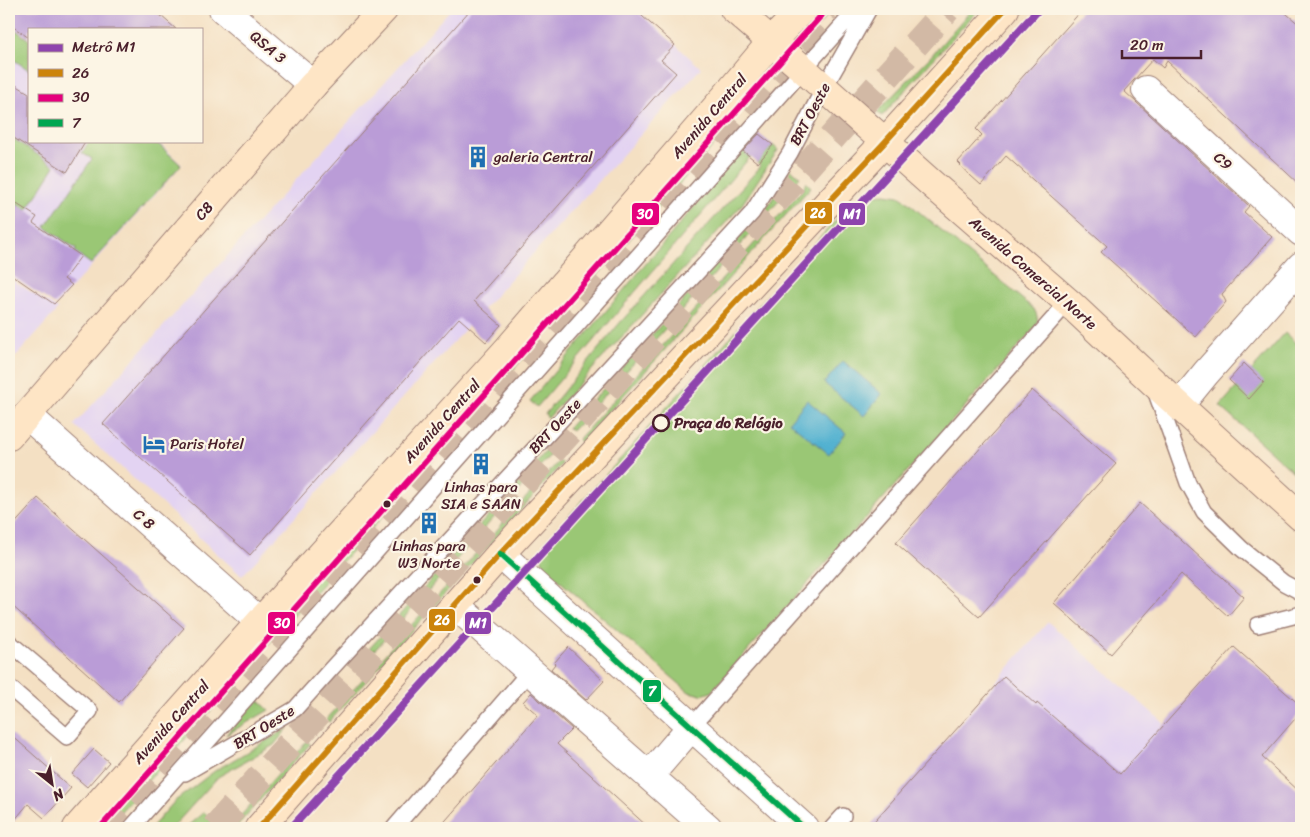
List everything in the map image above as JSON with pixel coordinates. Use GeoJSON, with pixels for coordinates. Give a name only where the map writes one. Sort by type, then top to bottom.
{"type":"FeatureCollection","features":[{"type":"Feature","properties":{"kind":"main road","name":"C8"},"geometry":{"type":"LineString","coordinates":[[9,436],[314,85],[384,9]]}},
{"type":"Feature","properties":{"kind":"main road","name":"Avenida Comercial Norte"},"geometry":{"type":"LineString","coordinates":[[734,9],[938,190],[1068,302],[1301,517]]}},
{"type":"Feature","properties":{"kind":"main road","name":"Avenida Central"},"geometry":{"type":"LineString","coordinates":[[77,828],[260,622],[508,349],[726,96],[787,55],[802,9]]}},
{"type":"Feature","properties":{"kind":"main road"},"geometry":{"type":"LineString","coordinates":[[259,828],[500,554],[876,134],[1005,9]]}},
{"type":"Feature","properties":{"kind":"street","name":"QSA 3"},"geometry":{"type":"LineString","coordinates":[[223,9],[314,85]]}},
{"type":"Feature","properties":{"kind":"street","name":"C9"},"geometry":{"type":"LineString","coordinates":[[1146,90],[1301,232]]}},
{"type":"Feature","properties":{"kind":"street"},"geometry":{"type":"LineString","coordinates":[[1180,406],[1206,373],[1301,266]]}},
{"type":"Feature","properties":{"kind":"street","name":"C 8"},"geometry":{"type":"LineString","coordinates":[[27,416],[260,622]]}},
{"type":"Feature","properties":{"kind":"street"},"geometry":{"type":"LineString","coordinates":[[500,554],[804,828]]}},
{"type":"Feature","properties":{"kind":"street"},"geometry":{"type":"LineString","coordinates":[[455,605],[708,828]]}},
{"type":"Feature","properties":{"kind":"street"},"geometry":{"type":"LineString","coordinates":[[649,776],[692,727]]}},
{"type":"Feature","properties":{"kind":"lane","name":"BRT Oeste"},"geometry":{"type":"LineString","coordinates":[[131,828],[787,55],[857,9]]}},
{"type":"Feature","properties":{"kind":"lane","name":"BRT Oeste"},"geometry":{"type":"LineString","coordinates":[[173,780],[295,710],[752,213],[790,153],[869,9]]}},
{"type":"Feature","properties":{"kind":"lane"},"geometry":{"type":"LineString","coordinates":[[692,727],[1068,302]]}},
{"type":"Feature","properties":{"kind":"lane"},"geometry":{"type":"LineString","coordinates":[[1152,381],[1188,483],[1204,512],[1249,555],[1284,583],[1301,592]]}},
{"type":"Feature","properties":{"kind":"lane"},"geometry":{"type":"LineString","coordinates":[[1258,625],[1301,614]]}},
{"type":"Feature","properties":{"kind":"lane"},"geometry":{"type":"LineString","coordinates":[[9,642],[90,711],[67,738],[9,687]]}},
{"type":"Feature","properties":{"kind":"lane"},"geometry":{"type":"LineString","coordinates":[[394,828],[530,671]]}},
{"type":"Feature","properties":{"kind":"lane"},"geometry":{"type":"LineString","coordinates":[[832,828],[843,816]]}},
{"type":"Feature","properties":{"kind":"shaded area"},"geometry":{"type":"Polygon","coordinates":[[[451,9],[636,9],[701,68],[242,576],[74,425],[451,9]]]}},
{"type":"Feature","properties":{"kind":"shaded area"},"geometry":{"type":"Polygon","coordinates":[[[9,24],[28,38],[28,142],[158,142],[182,165],[56,305],[9,275],[9,24]]]}},
{"type":"Feature","properties":{"kind":"shaded area"},"geometry":{"type":"Polygon","coordinates":[[[9,278],[58,309],[9,364],[9,278]]]}},
{"type":"Feature","properties":{"kind":"shaded area"},"geometry":{"type":"Polygon","coordinates":[[[1048,622],[1164,723],[1141,756],[1219,828],[869,828],[1048,622]]]}},
{"type":"Feature","properties":{"kind":"green space"},"geometry":{"type":"Polygon","coordinates":[[[816,9],[833,9],[800,46],[790,36],[816,9]]]}},
{"type":"Feature","properties":{"kind":"green space"},"geometry":{"type":"Polygon","coordinates":[[[972,9],[979,9],[882,116],[877,112],[931,56],[972,9]]]}},
{"type":"Feature","properties":{"kind":"green space"},"geometry":{"type":"Polygon","coordinates":[[[9,25],[28,39],[28,69],[11,58],[9,60],[9,25]]]}},
{"type":"Feature","properties":{"kind":"green space"},"geometry":{"type":"Polygon","coordinates":[[[713,124],[724,134],[510,373],[506,369],[713,124]]]}},
{"type":"Feature","properties":{"kind":"green space"},"geometry":{"type":"Polygon","coordinates":[[[9,136],[55,166],[27,210],[9,198],[9,136]]]}},
{"type":"Feature","properties":{"kind":"green space"},"geometry":{"type":"Polygon","coordinates":[[[88,142],[156,142],[181,165],[91,264],[75,252],[76,249],[45,227],[92,159],[82,153],[88,142]]]}},
{"type":"Feature","properties":{"kind":"green space"},"geometry":{"type":"Polygon","coordinates":[[[773,145],[778,150],[741,206],[548,418],[545,414],[618,325],[761,166],[757,163],[773,145]]]}},
{"type":"Feature","properties":{"kind":"green space"},"geometry":{"type":"Polygon","coordinates":[[[742,150],[750,157],[537,407],[530,401],[742,150]]]}},
{"type":"Feature","properties":{"kind":"green space"},"geometry":{"type":"Polygon","coordinates":[[[791,169],[800,177],[572,431],[568,428],[768,206],[791,169]]]}},
{"type":"Feature","properties":{"kind":"green space"},"geometry":{"type":"Polygon","coordinates":[[[806,182],[811,187],[581,443],[578,440],[803,189],[806,182]]]}},
{"type":"Feature","properties":{"kind":"green space","name":"Praça do Relógio"},"geometry":{"type":"Polygon","coordinates":[[[885,194],[899,196],[905,200],[1034,309],[1037,324],[711,692],[702,695],[689,692],[547,570],[541,557],[543,547],[548,539],[844,211],[863,199],[885,194]]]}},
{"type":"Feature","properties":{"kind":"green space"},"geometry":{"type":"Polygon","coordinates":[[[1285,333],[1301,348],[1301,479],[1220,406],[1285,333]]]}},
{"type":"Feature","properties":{"kind":"green space"},"geometry":{"type":"Polygon","coordinates":[[[479,397],[485,402],[257,657],[252,652],[479,397]]]}},
{"type":"Feature","properties":{"kind":"green space"},"geometry":{"type":"Polygon","coordinates":[[[548,449],[552,453],[375,650],[368,650],[548,449]]]}},
{"type":"Feature","properties":{"kind":"green space"},"geometry":{"type":"Polygon","coordinates":[[[559,461],[562,464],[329,722],[326,720],[559,461]]]}},
{"type":"Feature","properties":{"kind":"green space"},"geometry":{"type":"Polygon","coordinates":[[[231,675],[237,681],[106,828],[95,828],[231,675]]]}},
{"type":"Feature","properties":{"kind":"green space"},"geometry":{"type":"Polygon","coordinates":[[[256,698],[269,710],[226,735],[256,698]]]}},
{"type":"Feature","properties":{"kind":"green space"},"geometry":{"type":"Polygon","coordinates":[[[288,728],[274,745],[218,777],[172,828],[151,828],[175,801],[216,770],[288,728]]]}},
{"type":"Feature","properties":{"kind":"green space"},"geometry":{"type":"Polygon","coordinates":[[[307,741],[310,744],[235,828],[230,828],[307,741]]]}},
{"type":"Feature","properties":{"kind":"green space"},"geometry":{"type":"Polygon","coordinates":[[[204,812],[219,826],[217,828],[185,828],[204,812]]]}},
{"type":"Feature","properties":{"kind":"water"},"geometry":{"type":"Polygon","coordinates":[[[843,361],[882,394],[864,416],[824,383],[843,361]]]}},
{"type":"Feature","properties":{"kind":"water"},"geometry":{"type":"Polygon","coordinates":[[[807,400],[846,433],[829,454],[789,422],[807,400]]]}},
{"type":"Feature","properties":{"kind":"building"},"geometry":{"type":"Polygon","coordinates":[[[9,9],[153,9],[175,28],[28,28],[28,37],[9,24],[9,9]]]}},
{"type":"Feature","properties":{"kind":"building"},"geometry":{"type":"Polygon","coordinates":[[[471,9],[634,9],[675,45],[661,60],[676,73],[474,301],[501,325],[486,342],[459,318],[250,555],[103,424],[471,9]]]}},
{"type":"Feature","properties":{"kind":"building"},"geometry":{"type":"Polygon","coordinates":[[[1083,9],[1281,9],[1301,26],[1301,186],[1167,61],[1163,68],[1153,59],[1124,91],[1249,206],[1244,212],[1272,237],[1222,294],[1226,302],[1196,337],[1101,252],[1107,246],[1006,156],[981,185],[958,162],[982,135],[976,129],[1083,9]]]}},
{"type":"Feature","properties":{"kind":"building"},"geometry":{"type":"Polygon","coordinates":[[[9,81],[28,92],[28,142],[85,142],[67,172],[9,135],[9,81]]]}},
{"type":"Feature","properties":{"kind":"building"},"geometry":{"type":"Polygon","coordinates":[[[759,134],[773,145],[758,163],[743,151],[759,134]]]}},
{"type":"Feature","properties":{"kind":"building"},"geometry":{"type":"Polygon","coordinates":[[[9,199],[37,217],[33,223],[81,256],[64,279],[72,285],[54,304],[9,273],[9,199]]]}},
{"type":"Feature","properties":{"kind":"building"},"geometry":{"type":"Polygon","coordinates":[[[1244,363],[1264,382],[1249,399],[1229,380],[1244,363]]]}},
{"type":"Feature","properties":{"kind":"building"},"geometry":{"type":"Polygon","coordinates":[[[1032,390],[1116,464],[979,617],[896,543],[1032,390]]]}},
{"type":"Feature","properties":{"kind":"building"},"geometry":{"type":"Polygon","coordinates":[[[38,498],[184,628],[119,702],[9,603],[9,530],[38,498]]]}},
{"type":"Feature","properties":{"kind":"building"},"geometry":{"type":"Polygon","coordinates":[[[1140,503],[1244,597],[1228,616],[1181,574],[1111,654],[1054,603],[1140,503]]]}},
{"type":"Feature","properties":{"kind":"building"},"geometry":{"type":"Polygon","coordinates":[[[568,647],[604,681],[586,700],[551,669],[568,647]]]}},
{"type":"Feature","properties":{"kind":"building"},"geometry":{"type":"Polygon","coordinates":[[[1234,647],[1301,706],[1301,712],[1262,757],[1301,793],[1301,828],[868,828],[1004,676],[1036,705],[1037,703],[1120,774],[1234,647]]]}},
{"type":"Feature","properties":{"kind":"building"},"geometry":{"type":"Polygon","coordinates":[[[531,693],[572,729],[557,744],[649,828],[439,828],[538,715],[523,702],[531,693]]]}},
{"type":"Feature","properties":{"kind":"building"},"geometry":{"type":"Polygon","coordinates":[[[9,733],[71,788],[44,818],[28,804],[9,827],[9,733]]]}},
{"type":"Feature","properties":{"kind":"building"},"geometry":{"type":"Polygon","coordinates":[[[94,749],[109,762],[87,787],[72,774],[94,749]]]}},
{"type":"Feature","properties":{"kind":"tunnel"},"geometry":{"type":"LineString","coordinates":[[100,828],[827,9]]}},
{"type":"Feature","properties":{"kind":"tunnel"},"geometry":{"type":"LineString","coordinates":[[215,828],[947,9]]}},
{"type":"Feature","properties":{"kind":"metro line","name":"M1"},"geometry":{"type":"LineString","coordinates":[[291,828],[1039,9]]}},
{"type":"Feature","properties":{"kind":"transit line","name":"30"},"geometry":{"type":"LineString","coordinates":[[100,828],[827,9]]}},
{"type":"Feature","properties":{"kind":"transit line","name":"26"},"geometry":{"type":"LineString","coordinates":[[259,828],[500,554],[885,142],[1005,9]]}},
{"type":"Feature","properties":{"kind":"transit line","name":"7"},"geometry":{"type":"LineString","coordinates":[[500,554],[804,828]]}},
{"type":"Feature","properties":{"kind":"place","name":"galeria Central"},"geometry":{"type":"Point","coordinates":[478,157]}},
{"type":"Feature","properties":{"kind":"place","name":"Praça do Relógio"},"geometry":{"type":"Point","coordinates":[661,423]}},
{"type":"Feature","properties":{"kind":"place","name":"Paris Hotel"},"geometry":{"type":"Point","coordinates":[154,444]}},
{"type":"Feature","properties":{"kind":"place","name":"Linhas para SIA e SAAN"},"geometry":{"type":"Point","coordinates":[481,464]}},
{"type":"Feature","properties":{"kind":"place","name":"Linhas para W3 Norte"},"geometry":{"type":"Point","coordinates":[429,523]}}]}
